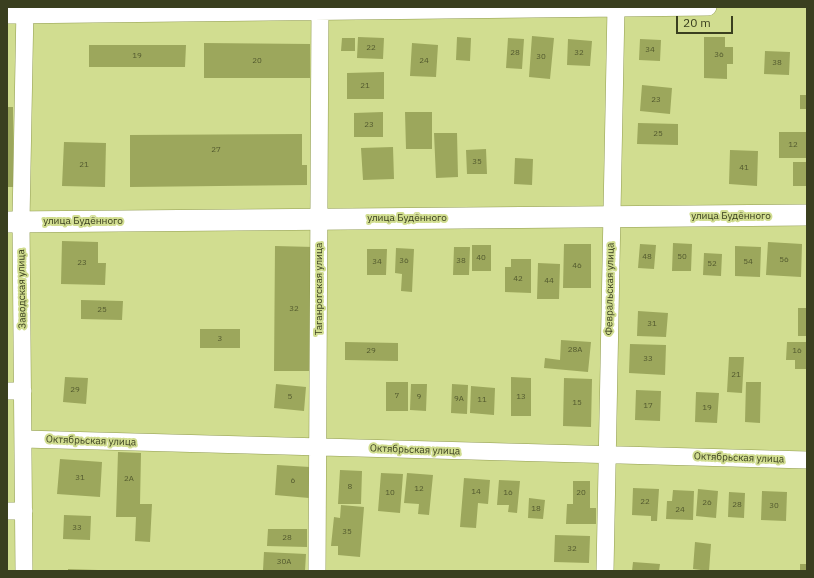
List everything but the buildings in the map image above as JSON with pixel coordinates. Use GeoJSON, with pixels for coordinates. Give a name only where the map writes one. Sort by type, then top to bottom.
{"type":"FeatureCollection","features":[{"type":"Feature","properties":{"kind":"street"},"geometry":{"type":"LineString","coordinates":[[7,15],[25,11],[708,7]]}},
{"type":"Feature","properties":{"kind":"street","name":"Февральская улица"},"geometry":{"type":"LineString","coordinates":[[605,571],[616,8]]}},
{"type":"Feature","properties":{"kind":"street","name":"Таганрогская улица"},"geometry":{"type":"LineString","coordinates":[[317,571],[320,9]]}},
{"type":"Feature","properties":{"kind":"street","name":"Заводская улица"},"geometry":{"type":"LineString","coordinates":[[24,571],[23,439],[15,391],[14,221],[25,11]]}},
{"type":"Feature","properties":{"kind":"street","name":"улица Будённого"},"geometry":{"type":"LineString","coordinates":[[14,221],[807,216]]}},
{"type":"Feature","properties":{"kind":"street","name":"Октябрьская улица"},"geometry":{"type":"LineString","coordinates":[[23,439],[807,460]]}},
{"type":"Feature","properties":{"kind":"street"},"geometry":{"type":"LineString","coordinates":[[7,511],[24,511]]}}]}
